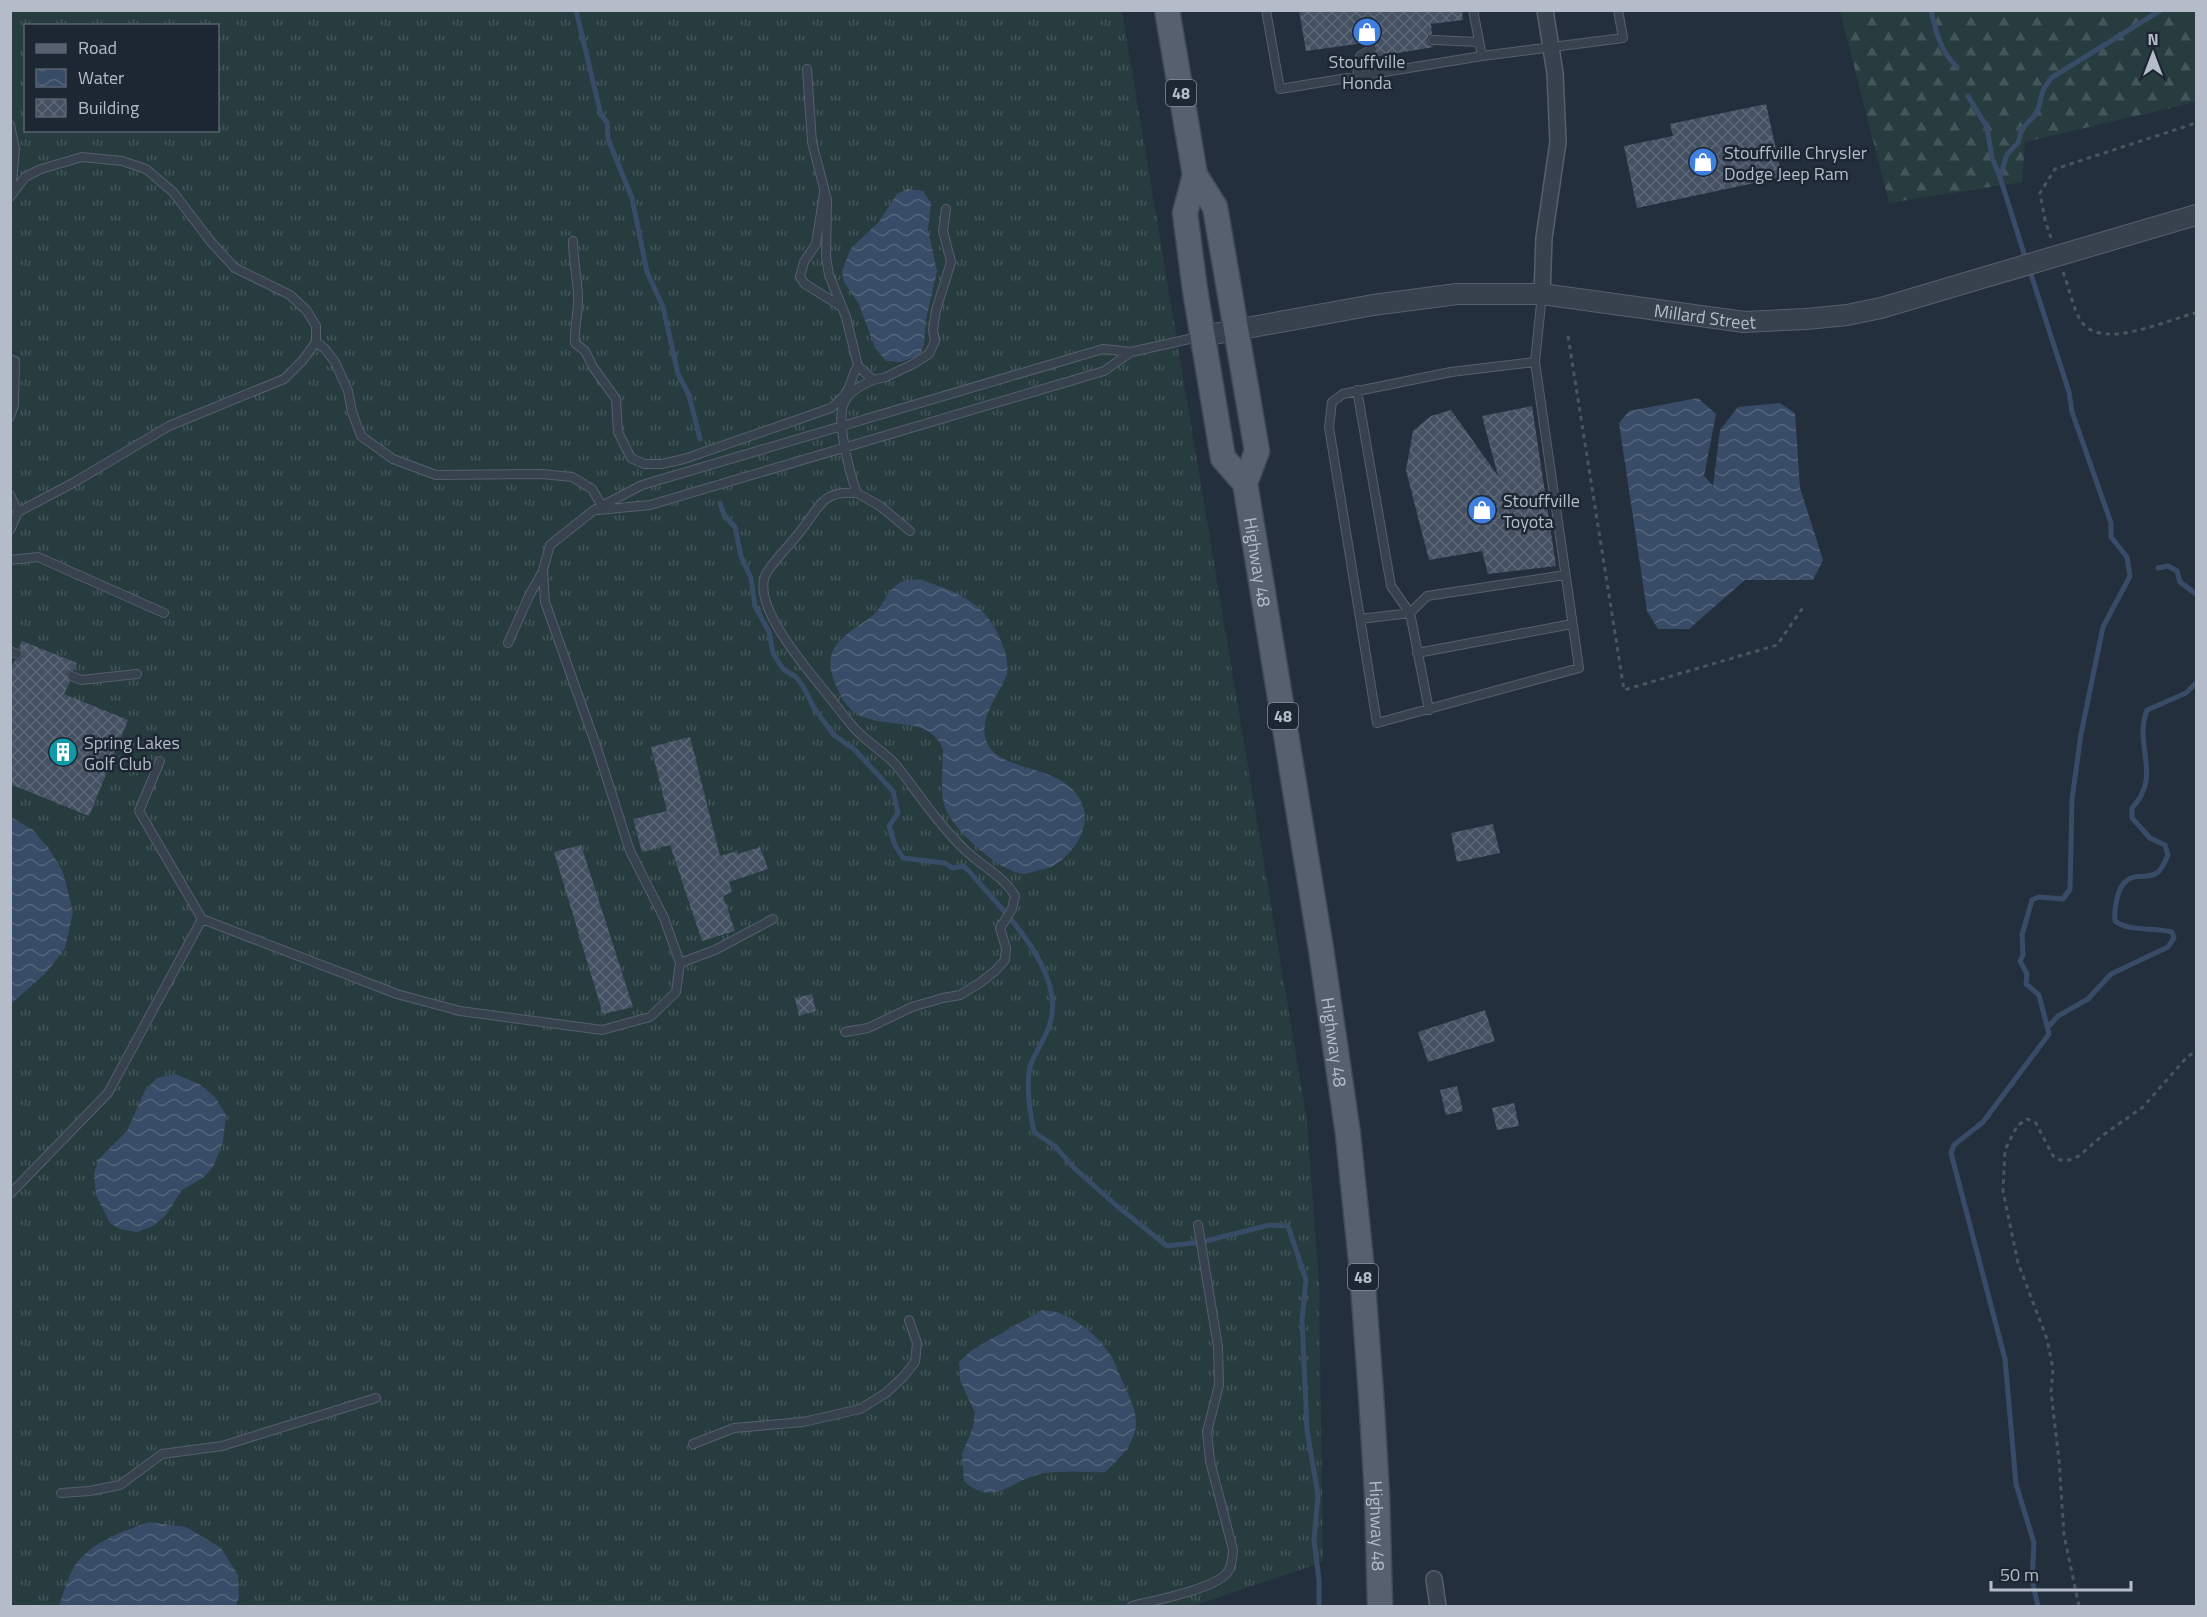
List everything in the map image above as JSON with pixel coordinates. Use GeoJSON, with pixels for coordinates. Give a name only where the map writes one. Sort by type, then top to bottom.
{"type":"FeatureCollection","features":[{"type":"Feature","properties":{"kind":"main road","name":"Highway 48"},"geometry":{"type":"LineString","coordinates":[[1167,10],[1195,175],[1215,207],[1257,451],[1245,483],[1321,950],[1348,1134],[1362,1271],[1371,1394],[1380,1606]]}},
{"type":"Feature","properties":{"kind":"main road","name":"Highway 48"},"geometry":{"type":"LineString","coordinates":[[1195,175],[1185,213],[1203,336],[1223,458],[1245,483]]}},
{"type":"Feature","properties":{"kind":"street"},"geometry":{"type":"LineString","coordinates":[[1542,294],[1544,238],[1558,142],[1558,101],[1545,10]]}},
{"type":"Feature","properties":{"kind":"street","name":"Millard Street"},"geometry":{"type":"LineString","coordinates":[[1203,336],[1372,304],[1457,294],[1542,294],[1744,322],[1847,315],[1881,308],[2196,215]]}},
{"type":"Feature","properties":{"kind":"street"},"geometry":{"type":"LineString","coordinates":[[1434,1580],[1438,1606]]}},
{"type":"Feature","properties":{"kind":"lane"},"geometry":{"type":"LineString","coordinates":[[1266,10],[1280,89],[1482,56],[1623,38],[1618,10]]}},
{"type":"Feature","properties":{"kind":"lane"},"geometry":{"type":"LineString","coordinates":[[1473,10],[1482,56]]}},
{"type":"Feature","properties":{"kind":"lane"},"geometry":{"type":"LineString","coordinates":[[1433,40],[1479,42]]}},
{"type":"Feature","properties":{"kind":"lane"},"geometry":{"type":"LineString","coordinates":[[1357,76],[1360,56],[1372,49]]}},
{"type":"Feature","properties":{"kind":"lane"},"geometry":{"type":"LineString","coordinates":[[807,69],[812,142],[828,216],[826,257],[858,366],[873,380]]}},
{"type":"Feature","properties":{"kind":"lane"},"geometry":{"type":"LineString","coordinates":[[10,126],[15,149],[11,196]]}},
{"type":"Feature","properties":{"kind":"lane"},"geometry":{"type":"LineString","coordinates":[[10,530],[18,512],[73,483],[169,426],[284,379],[303,360],[316,342],[316,326],[307,311],[290,295],[235,268],[211,242],[173,192],[146,169],[122,161],[82,157],[41,169],[25,177],[11,196]]}},
{"type":"Feature","properties":{"kind":"lane"},"geometry":{"type":"LineString","coordinates":[[824,189],[816,244],[804,262],[800,277],[805,284],[842,307]]}},
{"type":"Feature","properties":{"kind":"lane"},"geometry":{"type":"LineString","coordinates":[[858,493],[850,473],[839,418],[841,409],[854,390],[929,354],[935,342],[933,330],[936,310],[951,262],[943,231],[946,209]]}},
{"type":"Feature","properties":{"kind":"lane"},"geometry":{"type":"LineString","coordinates":[[573,241],[574,274],[578,293],[578,310],[574,326],[575,343],[585,351],[615,399],[618,432],[624,447],[631,458],[644,464],[661,464],[684,459],[831,408],[841,400],[858,366]]}},
{"type":"Feature","properties":{"kind":"lane"},"geometry":{"type":"LineString","coordinates":[[1535,362],[1451,372],[1357,390],[1343,394],[1332,402],[1329,427],[1377,723],[1579,668],[1535,362],[1542,294]]}},
{"type":"Feature","properties":{"kind":"lane"},"geometry":{"type":"LineString","coordinates":[[508,643],[543,570],[550,545],[598,508],[642,485],[1103,349],[1131,352],[1203,336]]}},
{"type":"Feature","properties":{"kind":"lane"},"geometry":{"type":"LineString","coordinates":[[316,342],[325,349],[334,362],[348,391],[352,412],[361,436],[393,459],[436,475],[542,474],[572,477],[592,489],[598,508]]}},
{"type":"Feature","properties":{"kind":"lane"},"geometry":{"type":"LineString","coordinates":[[598,508],[650,505],[845,448],[1104,371],[1131,352]]}},
{"type":"Feature","properties":{"kind":"lane"},"geometry":{"type":"LineString","coordinates":[[10,359],[15,361],[14,405],[10,417]]}},
{"type":"Feature","properties":{"kind":"lane"},"geometry":{"type":"LineString","coordinates":[[1357,390],[1391,586],[1410,613],[1429,710]]}},
{"type":"Feature","properties":{"kind":"lane"},"geometry":{"type":"LineString","coordinates":[[845,1032],[868,1028],[912,1007],[960,995],[996,971],[1005,960],[1006,948],[1000,928],[1012,909],[1015,896],[990,869],[965,850],[930,812],[894,763],[855,729],[789,648],[772,618],[765,593],[765,577],[819,505],[831,495],[841,492],[858,493],[880,506],[910,531]]}},
{"type":"Feature","properties":{"kind":"lane"},"geometry":{"type":"LineString","coordinates":[[10,495],[18,512]]}},
{"type":"Feature","properties":{"kind":"lane"},"geometry":{"type":"LineString","coordinates":[[10,560],[38,557],[164,613]]}},
{"type":"Feature","properties":{"kind":"lane"},"geometry":{"type":"LineString","coordinates":[[160,760],[139,811],[202,919],[408,996],[460,1011],[602,1029],[650,1017],[676,992],[680,963],[664,918],[630,851],[598,751],[545,602],[543,570]]}},
{"type":"Feature","properties":{"kind":"lane"},"geometry":{"type":"LineString","coordinates":[[1360,619],[1410,613],[1426,596],[1565,575]]}},
{"type":"Feature","properties":{"kind":"lane"},"geometry":{"type":"LineString","coordinates":[[1417,653],[1572,624]]}},
{"type":"Feature","properties":{"kind":"lane"},"geometry":{"type":"LineString","coordinates":[[72,676],[81,680],[137,674]]}},
{"type":"Feature","properties":{"kind":"lane"},"geometry":{"type":"LineString","coordinates":[[10,1194],[108,1093],[202,919]]}},
{"type":"Feature","properties":{"kind":"lane"},"geometry":{"type":"LineString","coordinates":[[680,963],[715,950],[773,919]]}},
{"type":"Feature","properties":{"kind":"lane"},"geometry":{"type":"LineString","coordinates":[[1132,1606],[1209,1585],[1228,1572],[1232,1561],[1233,1550],[1210,1461],[1207,1432],[1219,1385],[1218,1347],[1198,1227]]}},
{"type":"Feature","properties":{"kind":"lane"},"geometry":{"type":"LineString","coordinates":[[693,1444],[734,1428],[803,1422],[860,1409],[886,1393],[915,1362],[917,1342],[909,1320]]}},
{"type":"Feature","properties":{"kind":"lane"},"geometry":{"type":"LineString","coordinates":[[61,1493],[120,1485],[162,1455],[222,1446],[376,1398]]}},
{"type":"Feature","properties":{"kind":"path"},"geometry":{"type":"LineString","coordinates":[[1568,336],[1624,690],[1777,645],[1804,606]]}},
{"type":"Feature","properties":{"kind":"path"},"geometry":{"type":"LineString","coordinates":[[2079,1606],[2064,1534],[2051,1392],[2053,1369],[2047,1339],[2018,1263],[2003,1191],[2006,1150],[2017,1126],[2027,1119],[2036,1124],[2053,1156],[2060,1160],[2069,1160],[2079,1156],[2103,1135],[2143,1107],[2187,1057],[2196,1051]]}},
{"type":"Feature","properties":{"kind":"green space","name":"Spring Lakes Golf Club"},"geometry":{"type":"Polygon","coordinates":[[[11,11],[1122,11],[1307,1121],[1319,1284],[1323,1562],[1193,1606],[11,1606],[11,11]]]}},
{"type":"Feature","properties":{"kind":"green space"},"geometry":{"type":"Polygon","coordinates":[[[1840,11],[2194,11],[2196,102],[2025,142],[2022,182],[1889,203],[1840,11]]]}},
{"type":"Feature","properties":{"kind":"water"},"geometry":{"type":"Polygon","coordinates":[[[908,189],[923,191],[931,203],[928,230],[937,271],[920,355],[901,362],[886,361],[875,348],[859,304],[844,282],[842,271],[851,248],[878,223],[897,194],[908,189]]]}},
{"type":"Feature","properties":{"kind":"water"},"geometry":{"type":"Polygon","coordinates":[[[1698,398],[1716,414],[1704,476],[1713,486],[1720,430],[1738,407],[1780,403],[1795,413],[1800,488],[1823,560],[1813,580],[1745,580],[1689,629],[1658,629],[1647,611],[1619,423],[1629,411],[1698,398]]]}},
{"type":"Feature","properties":{"kind":"water"},"geometry":{"type":"Polygon","coordinates":[[[919,579],[947,589],[971,602],[981,610],[997,631],[1006,654],[1007,674],[985,721],[985,736],[991,749],[1002,758],[1049,775],[1064,783],[1077,794],[1084,810],[1084,826],[1072,849],[1060,862],[1051,867],[1023,874],[988,857],[955,824],[944,804],[943,749],[936,738],[917,727],[868,719],[857,714],[846,704],[838,690],[831,669],[831,659],[838,643],[875,613],[896,585],[903,581],[919,579]]]}},
{"type":"Feature","properties":{"kind":"water"},"geometry":{"type":"Polygon","coordinates":[[[11,817],[33,830],[49,849],[63,872],[73,912],[65,948],[47,972],[11,1004],[11,817]]]}},
{"type":"Feature","properties":{"kind":"water"},"geometry":{"type":"Polygon","coordinates":[[[175,1074],[199,1084],[215,1097],[226,1115],[223,1142],[213,1167],[203,1178],[182,1190],[166,1215],[153,1226],[137,1232],[120,1229],[110,1223],[96,1195],[94,1174],[98,1160],[127,1131],[145,1090],[157,1078],[175,1074]]]}},
{"type":"Feature","properties":{"kind":"water"},"geometry":{"type":"Polygon","coordinates":[[[1042,1310],[1062,1314],[1080,1324],[1097,1338],[1110,1354],[1134,1409],[1136,1422],[1133,1437],[1121,1456],[1105,1472],[1047,1473],[1029,1477],[993,1492],[975,1489],[964,1481],[962,1454],[973,1427],[975,1413],[960,1380],[959,1362],[972,1350],[1042,1310]]]}},
{"type":"Feature","properties":{"kind":"water"},"geometry":{"type":"Polygon","coordinates":[[[149,1522],[186,1527],[221,1548],[238,1575],[239,1596],[236,1606],[59,1606],[72,1571],[86,1553],[106,1540],[149,1522]]]}},
{"type":"Feature","properties":{"kind":"building","name":"Stouffville Honda"},"geometry":{"type":"Polygon","coordinates":[[[1299,10],[1462,10],[1463,20],[1431,24],[1432,34],[1427,40],[1429,45],[1434,47],[1373,57],[1378,48],[1371,42],[1306,51],[1299,10]]]}},
{"type":"Feature","properties":{"kind":"building","name":"Stouffville Chrysler Dodge Jeep Ram"},"geometry":{"type":"Polygon","coordinates":[[[1766,104],[1782,177],[1637,208],[1624,146],[1673,136],[1670,124],[1766,104]]]}},
{"type":"Feature","properties":{"kind":"building","name":"Stouffville Toyota"},"geometry":{"type":"Polygon","coordinates":[[[1532,406],[1556,566],[1488,574],[1482,551],[1429,560],[1406,470],[1413,431],[1431,416],[1451,410],[1498,476],[1482,416],[1532,406]]]}},
{"type":"Feature","properties":{"kind":"building","name":"Spring Lakes Golf Club"},"geometry":{"type":"Polygon","coordinates":[[[22,641],[77,663],[74,670],[66,674],[70,682],[64,694],[128,720],[89,816],[10,784],[10,670],[15,660],[23,656],[19,648],[22,641]]]}},
{"type":"Feature","properties":{"kind":"building"},"geometry":{"type":"Polygon","coordinates":[[[690,737],[720,856],[737,851],[738,854],[760,847],[768,869],[729,882],[732,892],[723,896],[735,931],[702,941],[670,845],[642,852],[633,819],[667,811],[651,747],[690,737]]]}},
{"type":"Feature","properties":{"kind":"building"},"geometry":{"type":"Polygon","coordinates":[[[1493,824],[1500,853],[1457,862],[1451,833],[1493,824]]]}},
{"type":"Feature","properties":{"kind":"building"},"geometry":{"type":"Polygon","coordinates":[[[581,845],[633,1007],[603,1014],[554,852],[581,845]]]}},
{"type":"Feature","properties":{"kind":"building"},"geometry":{"type":"Polygon","coordinates":[[[812,994],[816,1011],[799,1016],[795,998],[812,994]]]}},
{"type":"Feature","properties":{"kind":"building"},"geometry":{"type":"Polygon","coordinates":[[[1485,1010],[1495,1041],[1428,1062],[1418,1032],[1485,1010]]]}},
{"type":"Feature","properties":{"kind":"building"},"geometry":{"type":"Polygon","coordinates":[[[1457,1086],[1463,1111],[1446,1115],[1440,1090],[1457,1086]]]}},
{"type":"Feature","properties":{"kind":"building"},"geometry":{"type":"Polygon","coordinates":[[[1514,1103],[1519,1126],[1497,1130],[1492,1108],[1514,1103]]]}},
{"type":"Feature","properties":{"kind":"waterway"},"geometry":{"type":"LineString","coordinates":[[576,10],[601,115],[607,122],[608,139],[632,198],[647,272],[663,307],[678,374],[689,395],[700,439]]}},
{"type":"Feature","properties":{"kind":"waterway"},"geometry":{"type":"LineString","coordinates":[[1931,10],[1943,48],[1957,67]]}},
{"type":"Feature","properties":{"kind":"waterway"},"geometry":{"type":"LineString","coordinates":[[2000,177],[2007,154],[2018,143],[2022,129],[2037,113],[2043,90],[2051,78],[2161,10]]}},
{"type":"Feature","properties":{"kind":"waterway"},"geometry":{"type":"LineString","coordinates":[[1968,96],[1987,127],[1992,158],[2026,260]]}},
{"type":"Feature","properties":{"kind":"waterway"},"geometry":{"type":"LineString","coordinates":[[2029,268],[2069,392],[2072,412],[2111,523],[2111,537],[2127,557],[2130,576],[2103,627],[2081,734],[2072,799],[2070,889],[2063,899],[2039,897],[2032,900],[2022,935],[2023,955],[2020,961],[2027,974],[2026,984],[2039,995],[2049,1034],[1983,1122],[1954,1145],[1951,1153],[2005,1359],[2016,1484],[2034,1543],[2032,1580],[2038,1606]]}},
{"type":"Feature","properties":{"kind":"waterway"},"geometry":{"type":"LineString","coordinates":[[720,503],[724,515],[735,527],[741,556],[751,578],[755,606],[769,632],[773,653],[783,669],[796,677],[803,686],[814,708],[834,735],[855,750],[893,791],[898,813],[889,826],[895,845],[903,858],[945,863],[952,868],[963,866],[1013,922],[1041,963],[1049,984],[1053,1005],[1049,1026],[1029,1071],[1029,1098],[1034,1132],[1056,1147],[1073,1167],[1167,1246],[1201,1242],[1270,1225],[1288,1226],[1306,1280],[1302,1319],[1307,1430],[1318,1495],[1314,1540],[1319,1580],[1319,1606]]}},
{"type":"Feature","properties":{"kind":"waterway"},"geometry":{"type":"LineString","coordinates":[[2158,568],[2168,566],[2177,571],[2180,582],[2196,594]]}},
{"type":"Feature","properties":{"kind":"waterway"},"geometry":{"type":"LineString","coordinates":[[2049,1026],[2058,1016],[2088,999],[2111,974],[2168,947],[2174,938],[2172,932],[2127,927],[2115,921],[2115,910],[2122,885],[2131,878],[2155,874],[2168,855],[2165,845],[2150,838],[2132,818],[2132,808],[2141,796],[2147,772],[2143,736],[2147,710],[2186,693],[2196,683]]}},
{"type":"Feature","properties":{"kind":"place","name":"Stouffville Honda"},"geometry":{"type":"Point","coordinates":[1367,32]}},
{"type":"Feature","properties":{"kind":"place","name":"Stouffville Chrysler Dodge Jeep Ram"},"geometry":{"type":"Point","coordinates":[1703,162]}},
{"type":"Feature","properties":{"kind":"place","name":"Stouffville Toyota"},"geometry":{"type":"Point","coordinates":[1482,510]}},
{"type":"Feature","properties":{"kind":"place","name":"Spring Lakes Golf Club"},"geometry":{"type":"Point","coordinates":[63,752]}}]}
